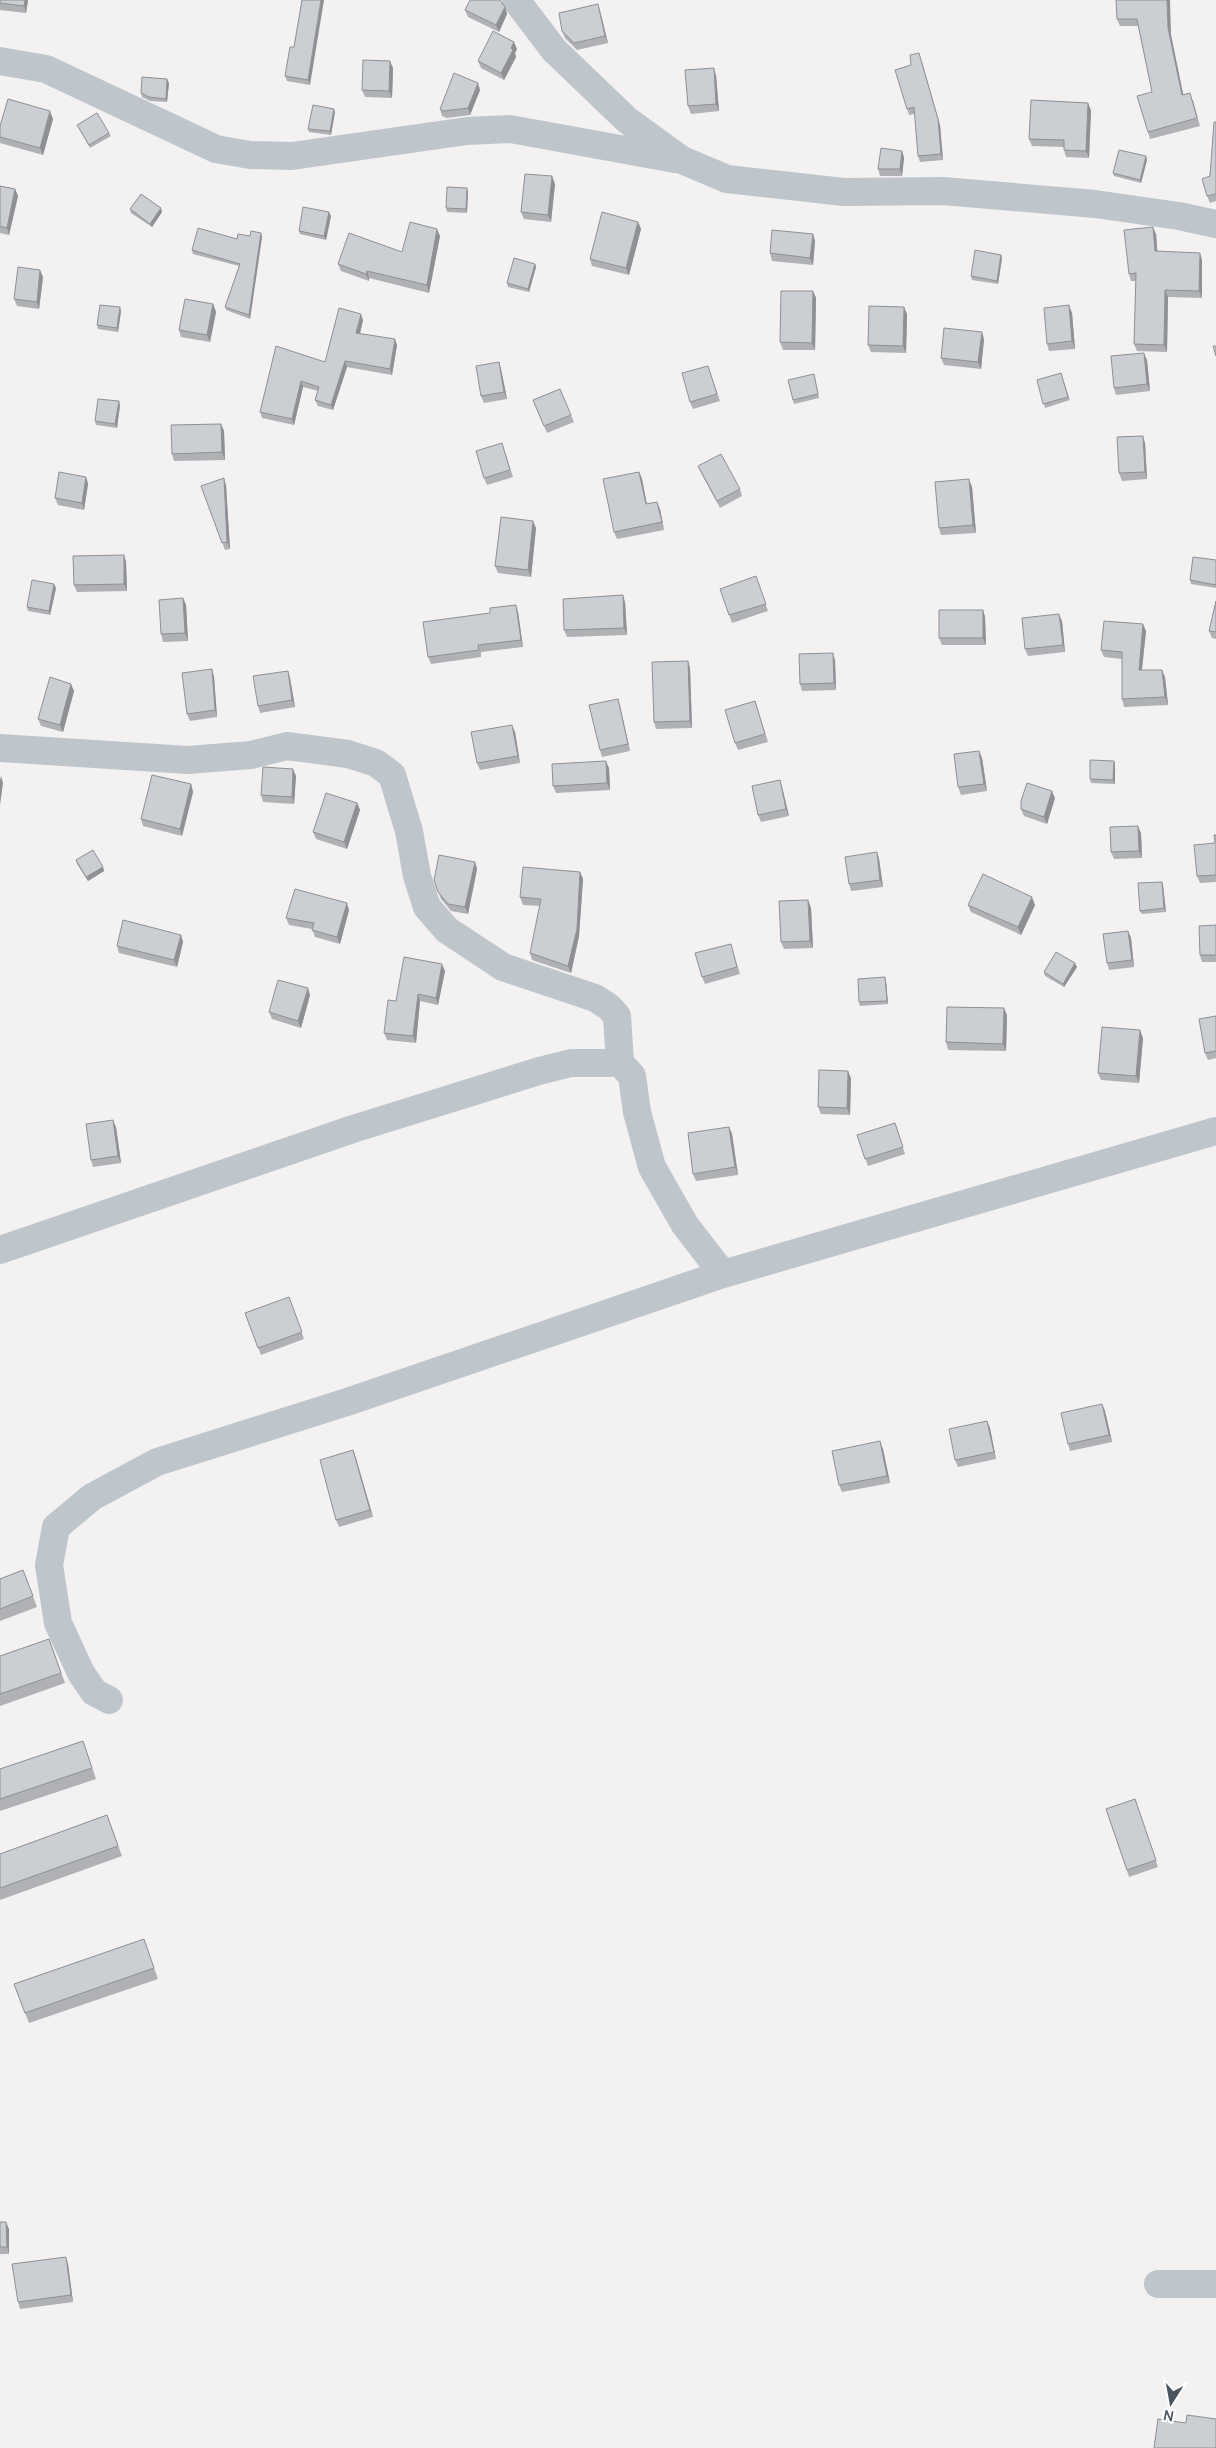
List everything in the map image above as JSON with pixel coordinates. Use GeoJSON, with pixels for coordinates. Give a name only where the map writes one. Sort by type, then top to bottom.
{"type":"FeatureCollection","features":[{"type":"Feature","properties":{"kind":"street"},"geometry":{"type":"LineString","coordinates":[[516,0],[554,50],[627,120],[682,160],[727,180],[844,192],[943,190],[1094,204],[1179,216],[1216,224]]}},
{"type":"Feature","properties":{"kind":"street"},"geometry":{"type":"LineString","coordinates":[[0,61],[46,69],[216,149],[250,155],[292,156],[467,131],[510,129],[682,160]]}},
{"type":"Feature","properties":{"kind":"street"},"geometry":{"type":"LineString","coordinates":[[0,748],[188,760],[251,755],[287,746],[348,754],[376,763],[392,775],[409,832],[417,876],[428,907],[447,930],[502,967],[594,998],[609,1006],[617,1016],[620,1063],[632,1076],[637,1112],[652,1167],[685,1225],[724,1274]]}},
{"type":"Feature","properties":{"kind":"street"},"geometry":{"type":"LineString","coordinates":[[0,1250],[353,1129],[539,1071],[570,1064],[620,1063]]}},
{"type":"Feature","properties":{"kind":"street"},"geometry":{"type":"LineString","coordinates":[[109,1700],[94,1692],[81,1674],[58,1623],[49,1565],[56,1527],[92,1497],[157,1462],[347,1402],[724,1274],[1216,1131]]}},
{"type":"Feature","properties":{"kind":"street"},"geometry":{"type":"LineString","coordinates":[[1158,2284],[1216,2284]]}},
{"type":"Feature","properties":{"kind":"building"},"geometry":{"type":"Polygon","coordinates":[[[0,0],[25,0],[24,6],[0,3],[0,0]]]}},
{"type":"Feature","properties":{"kind":"building"},"geometry":{"type":"Polygon","coordinates":[[[302,0],[321,0],[308,80],[285,76],[290,47],[294,47],[302,0]]]}},
{"type":"Feature","properties":{"kind":"building"},"geometry":{"type":"Polygon","coordinates":[[[470,0],[500,0],[505,7],[496,25],[465,10],[470,0]]]}},
{"type":"Feature","properties":{"kind":"building"},"geometry":{"type":"Polygon","coordinates":[[[1116,0],[1167,0],[1168,28],[1182,95],[1190,93],[1197,118],[1148,132],[1137,96],[1152,92],[1137,19],[1117,19],[1116,0]]]}},
{"type":"Feature","properties":{"kind":"building"},"geometry":{"type":"Polygon","coordinates":[[[598,4],[605,36],[574,43],[562,31],[559,13],[598,4]]]}},
{"type":"Feature","properties":{"kind":"building"},"geometry":{"type":"Polygon","coordinates":[[[493,31],[514,42],[511,48],[513,50],[501,73],[478,61],[493,31]]]}},
{"type":"Feature","properties":{"kind":"building"},"geometry":{"type":"Polygon","coordinates":[[[919,53],[938,119],[941,154],[918,156],[914,107],[907,109],[895,70],[911,65],[910,55],[919,53]]]}},
{"type":"Feature","properties":{"kind":"building"},"geometry":{"type":"Polygon","coordinates":[[[363,60],[390,61],[389,91],[362,90],[363,60]]]}},
{"type":"Feature","properties":{"kind":"building"},"geometry":{"type":"Polygon","coordinates":[[[714,68],[716,104],[688,106],[685,70],[714,68]]]}},
{"type":"Feature","properties":{"kind":"building"},"geometry":{"type":"Polygon","coordinates":[[[454,73],[478,83],[468,108],[444,111],[440,109],[454,73]]]}},
{"type":"Feature","properties":{"kind":"building"},"geometry":{"type":"Polygon","coordinates":[[[142,77],[167,79],[166,99],[149,97],[141,93],[142,77]]]}},
{"type":"Feature","properties":{"kind":"building"},"geometry":{"type":"Polygon","coordinates":[[[8,99],[50,111],[40,148],[0,137],[0,126],[8,99]]]}},
{"type":"Feature","properties":{"kind":"building"},"geometry":{"type":"Polygon","coordinates":[[[1031,100],[1088,103],[1086,151],[1064,150],[1064,140],[1029,139],[1031,100]]]}},
{"type":"Feature","properties":{"kind":"building"},"geometry":{"type":"Polygon","coordinates":[[[313,105],[334,109],[330,131],[308,129],[313,105]]]}},
{"type":"Feature","properties":{"kind":"building"},"geometry":{"type":"Polygon","coordinates":[[[97,113],[109,133],[89,145],[77,125],[97,113]]]}},
{"type":"Feature","properties":{"kind":"building"},"geometry":{"type":"Polygon","coordinates":[[[1214,122],[1216,122],[1216,194],[1207,196],[1202,179],[1210,176],[1214,122]]]}},
{"type":"Feature","properties":{"kind":"building"},"geometry":{"type":"Polygon","coordinates":[[[881,148],[902,151],[900,169],[878,169],[881,148]]]}},
{"type":"Feature","properties":{"kind":"building"},"geometry":{"type":"Polygon","coordinates":[[[1119,150],[1146,156],[1140,180],[1113,173],[1119,150]]]}},
{"type":"Feature","properties":{"kind":"building"},"geometry":{"type":"Polygon","coordinates":[[[525,174],[552,176],[548,215],[521,212],[525,174]]]}},
{"type":"Feature","properties":{"kind":"building"},"geometry":{"type":"Polygon","coordinates":[[[0,186],[15,189],[7,228],[0,226],[0,186]]]}},
{"type":"Feature","properties":{"kind":"building"},"geometry":{"type":"Polygon","coordinates":[[[447,187],[467,188],[466,209],[446,208],[447,187]]]}},
{"type":"Feature","properties":{"kind":"building"},"geometry":{"type":"Polygon","coordinates":[[[141,194],[161,208],[150,224],[130,209],[141,194]]]}},
{"type":"Feature","properties":{"kind":"building"},"geometry":{"type":"Polygon","coordinates":[[[303,207],[329,212],[324,236],[299,231],[303,207]]]}},
{"type":"Feature","properties":{"kind":"building"},"geometry":{"type":"Polygon","coordinates":[[[602,212],[638,222],[626,268],[590,259],[602,212]]]}},
{"type":"Feature","properties":{"kind":"building"},"geometry":{"type":"Polygon","coordinates":[[[410,222],[437,229],[427,285],[367,271],[366,274],[338,264],[349,233],[402,252],[410,222]]]}},
{"type":"Feature","properties":{"kind":"building"},"geometry":{"type":"Polygon","coordinates":[[[1153,227],[1155,251],[1200,253],[1199,291],[1165,290],[1164,345],[1134,344],[1136,273],[1129,274],[1124,230],[1153,227]]]}},
{"type":"Feature","properties":{"kind":"building"},"geometry":{"type":"Polygon","coordinates":[[[198,228],[237,239],[238,234],[250,236],[251,231],[261,233],[249,315],[225,307],[240,264],[192,250],[198,228]]]}},
{"type":"Feature","properties":{"kind":"building"},"geometry":{"type":"Polygon","coordinates":[[[772,230],[813,234],[810,258],[770,253],[772,230]]]}},
{"type":"Feature","properties":{"kind":"building"},"geometry":{"type":"Polygon","coordinates":[[[975,250],[1001,255],[997,281],[971,276],[975,250]]]}},
{"type":"Feature","properties":{"kind":"building"},"geometry":{"type":"Polygon","coordinates":[[[514,258],[535,264],[528,289],[507,283],[514,258]]]}},
{"type":"Feature","properties":{"kind":"building"},"geometry":{"type":"Polygon","coordinates":[[[18,267],[40,270],[37,302],[14,299],[18,267]]]}},
{"type":"Feature","properties":{"kind":"building"},"geometry":{"type":"Polygon","coordinates":[[[781,291],[813,291],[812,343],[780,342],[781,291]]]}},
{"type":"Feature","properties":{"kind":"building"},"geometry":{"type":"Polygon","coordinates":[[[185,299],[213,304],[207,335],[179,330],[185,299]]]}},
{"type":"Feature","properties":{"kind":"building"},"geometry":{"type":"Polygon","coordinates":[[[100,305],[120,307],[117,328],[97,325],[100,305]]]}},
{"type":"Feature","properties":{"kind":"building"},"geometry":{"type":"Polygon","coordinates":[[[1069,305],[1072,341],[1047,344],[1044,308],[1069,305]]]}},
{"type":"Feature","properties":{"kind":"building"},"geometry":{"type":"Polygon","coordinates":[[[869,306],[904,307],[903,346],[868,345],[869,306]]]}},
{"type":"Feature","properties":{"kind":"building"},"geometry":{"type":"Polygon","coordinates":[[[339,308],[361,314],[356,333],[395,339],[390,369],[345,361],[331,405],[315,400],[319,387],[301,381],[292,419],[260,412],[276,346],[325,362],[339,308]]]}},
{"type":"Feature","properties":{"kind":"building"},"geometry":{"type":"Polygon","coordinates":[[[944,328],[982,332],[978,362],[941,358],[944,328]]]}},
{"type":"Feature","properties":{"kind":"building"},"geometry":{"type":"Polygon","coordinates":[[[1144,353],[1147,384],[1114,388],[1111,356],[1144,353]]]}},
{"type":"Feature","properties":{"kind":"building"},"geometry":{"type":"Polygon","coordinates":[[[499,362],[504,392],[481,396],[476,366],[499,362]]]}},
{"type":"Feature","properties":{"kind":"building"},"geometry":{"type":"Polygon","coordinates":[[[708,366],[717,394],[690,402],[682,373],[708,366]]]}},
{"type":"Feature","properties":{"kind":"building"},"geometry":{"type":"Polygon","coordinates":[[[1061,373],[1068,397],[1043,404],[1037,380],[1061,373]]]}},
{"type":"Feature","properties":{"kind":"building"},"geometry":{"type":"Polygon","coordinates":[[[814,374],[818,394],[793,400],[788,380],[814,374]]]}},
{"type":"Feature","properties":{"kind":"building"},"geometry":{"type":"Polygon","coordinates":[[[560,389],[571,415],[544,426],[533,400],[560,389]]]}},
{"type":"Feature","properties":{"kind":"building"},"geometry":{"type":"Polygon","coordinates":[[[98,399],[119,401],[115,424],[95,421],[98,399]]]}},
{"type":"Feature","properties":{"kind":"building"},"geometry":{"type":"Polygon","coordinates":[[[221,424],[222,452],[172,454],[171,425],[221,424]]]}},
{"type":"Feature","properties":{"kind":"building"},"geometry":{"type":"Polygon","coordinates":[[[1143,436],[1145,472],[1119,473],[1117,437],[1143,436]]]}},
{"type":"Feature","properties":{"kind":"building"},"geometry":{"type":"Polygon","coordinates":[[[502,443],[510,470],[484,478],[476,451],[502,443]]]}},
{"type":"Feature","properties":{"kind":"building"},"geometry":{"type":"Polygon","coordinates":[[[721,454],[740,489],[717,501],[698,466],[721,454]]]}},
{"type":"Feature","properties":{"kind":"building"},"geometry":{"type":"Polygon","coordinates":[[[59,472],[86,477],[82,503],[55,498],[59,472]]]}},
{"type":"Feature","properties":{"kind":"building"},"geometry":{"type":"Polygon","coordinates":[[[639,472],[646,504],[657,502],[662,522],[614,532],[603,479],[639,472]]]}},
{"type":"Feature","properties":{"kind":"building"},"geometry":{"type":"Polygon","coordinates":[[[224,478],[227,542],[222,543],[201,486],[224,478]]]}},
{"type":"Feature","properties":{"kind":"building"},"geometry":{"type":"Polygon","coordinates":[[[969,479],[973,525],[939,528],[935,482],[969,479]]]}},
{"type":"Feature","properties":{"kind":"building"},"geometry":{"type":"Polygon","coordinates":[[[501,517],[533,521],[528,570],[495,566],[501,517]]]}},
{"type":"Feature","properties":{"kind":"building"},"geometry":{"type":"Polygon","coordinates":[[[124,555],[124,584],[74,585],[73,556],[124,555]]]}},
{"type":"Feature","properties":{"kind":"building"},"geometry":{"type":"Polygon","coordinates":[[[1193,557],[1216,560],[1216,585],[1190,580],[1193,557]]]}},
{"type":"Feature","properties":{"kind":"building"},"geometry":{"type":"Polygon","coordinates":[[[756,576],[766,604],[729,615],[720,589],[756,576]]]}},
{"type":"Feature","properties":{"kind":"building"},"geometry":{"type":"Polygon","coordinates":[[[32,580],[54,584],[49,611],[27,607],[32,580]]]}},
{"type":"Feature","properties":{"kind":"building"},"geometry":{"type":"Polygon","coordinates":[[[623,595],[624,628],[564,630],[563,599],[623,595]]]}},
{"type":"Feature","properties":{"kind":"building"},"geometry":{"type":"Polygon","coordinates":[[[183,598],[185,633],[161,634],[159,600],[183,598]]]}},
{"type":"Feature","properties":{"kind":"building"},"geometry":{"type":"Polygon","coordinates":[[[1216,601],[1216,632],[1209,631],[1216,601]]]}},
{"type":"Feature","properties":{"kind":"building"},"geometry":{"type":"Polygon","coordinates":[[[516,605],[521,640],[478,645],[479,650],[428,657],[423,622],[490,613],[490,608],[516,605]]]}},
{"type":"Feature","properties":{"kind":"building"},"geometry":{"type":"Polygon","coordinates":[[[939,610],[983,610],[983,638],[939,638],[939,610]]]}},
{"type":"Feature","properties":{"kind":"building"},"geometry":{"type":"Polygon","coordinates":[[[1059,614],[1063,645],[1025,649],[1022,618],[1059,614]]]}},
{"type":"Feature","properties":{"kind":"building"},"geometry":{"type":"Polygon","coordinates":[[[1104,621],[1143,624],[1139,670],[1162,670],[1165,697],[1122,699],[1122,652],[1101,650],[1104,621]]]}},
{"type":"Feature","properties":{"kind":"building"},"geometry":{"type":"Polygon","coordinates":[[[833,653],[834,683],[800,684],[799,654],[833,653]]]}},
{"type":"Feature","properties":{"kind":"building"},"geometry":{"type":"Polygon","coordinates":[[[688,661],[690,721],[654,722],[652,662],[688,661]]]}},
{"type":"Feature","properties":{"kind":"building"},"geometry":{"type":"Polygon","coordinates":[[[212,669],[215,710],[187,714],[182,673],[212,669]]]}},
{"type":"Feature","properties":{"kind":"building"},"geometry":{"type":"Polygon","coordinates":[[[288,671],[292,700],[258,706],[253,676],[288,671]]]}},
{"type":"Feature","properties":{"kind":"building"},"geometry":{"type":"Polygon","coordinates":[[[50,677],[71,684],[60,725],[38,719],[50,677]]]}},
{"type":"Feature","properties":{"kind":"building"},"geometry":{"type":"Polygon","coordinates":[[[618,699],[628,744],[600,750],[589,705],[618,699]]]}},
{"type":"Feature","properties":{"kind":"building"},"geometry":{"type":"Polygon","coordinates":[[[755,701],[765,734],[735,743],[725,710],[755,701]]]}},
{"type":"Feature","properties":{"kind":"building"},"geometry":{"type":"Polygon","coordinates":[[[512,725],[518,756],[477,763],[471,732],[512,725]]]}},
{"type":"Feature","properties":{"kind":"building"},"geometry":{"type":"Polygon","coordinates":[[[979,751],[984,784],[958,787],[954,754],[979,751]]]}},
{"type":"Feature","properties":{"kind":"building"},"geometry":{"type":"Polygon","coordinates":[[[1090,760],[1114,761],[1113,780],[1090,779],[1090,760]]]}},
{"type":"Feature","properties":{"kind":"building"},"geometry":{"type":"Polygon","coordinates":[[[606,761],[607,783],[553,786],[552,764],[606,761]]]}},
{"type":"Feature","properties":{"kind":"building"},"geometry":{"type":"Polygon","coordinates":[[[263,767],[293,769],[292,797],[261,795],[263,767]]]}},
{"type":"Feature","properties":{"kind":"building"},"geometry":{"type":"Polygon","coordinates":[[[152,775],[191,784],[180,829],[141,819],[152,775]]]}},
{"type":"Feature","properties":{"kind":"building"},"geometry":{"type":"Polygon","coordinates":[[[780,780],[786,809],[758,815],[752,786],[780,780]]]}},
{"type":"Feature","properties":{"kind":"building"},"geometry":{"type":"Polygon","coordinates":[[[1027,783],[1052,791],[1044,817],[1021,809],[1021,801],[1027,783]]]}},
{"type":"Feature","properties":{"kind":"building"},"geometry":{"type":"Polygon","coordinates":[[[326,793],[357,803],[344,842],[313,832],[326,793]]]}},
{"type":"Feature","properties":{"kind":"building"},"geometry":{"type":"Polygon","coordinates":[[[1138,826],[1139,851],[1111,852],[1110,827],[1138,826]]]}},
{"type":"Feature","properties":{"kind":"building"},"geometry":{"type":"Polygon","coordinates":[[[1214,835],[1216,835],[1216,875],[1197,876],[1194,845],[1215,843],[1214,835]]]}},
{"type":"Feature","properties":{"kind":"building"},"geometry":{"type":"Polygon","coordinates":[[[93,850],[103,867],[86,877],[76,860],[93,850]]]}},
{"type":"Feature","properties":{"kind":"building"},"geometry":{"type":"Polygon","coordinates":[[[877,852],[880,880],[849,884],[845,857],[877,852]]]}},
{"type":"Feature","properties":{"kind":"building"},"geometry":{"type":"Polygon","coordinates":[[[439,855],[475,862],[465,907],[448,904],[438,892],[434,880],[439,855]]]}},
{"type":"Feature","properties":{"kind":"building"},"geometry":{"type":"Polygon","coordinates":[[[523,867],[580,872],[577,929],[568,966],[530,953],[541,899],[520,897],[523,867]]]}},
{"type":"Feature","properties":{"kind":"building"},"geometry":{"type":"Polygon","coordinates":[[[983,874],[1032,897],[1018,927],[968,905],[983,874]]]}},
{"type":"Feature","properties":{"kind":"building"},"geometry":{"type":"Polygon","coordinates":[[[1162,882],[1164,908],[1140,911],[1138,883],[1162,882]]]}},
{"type":"Feature","properties":{"kind":"building"},"geometry":{"type":"Polygon","coordinates":[[[295,889],[347,903],[337,937],[312,930],[314,923],[286,918],[295,889]]]}},
{"type":"Feature","properties":{"kind":"building"},"geometry":{"type":"Polygon","coordinates":[[[808,900],[810,941],[781,942],[779,901],[808,900]]]}},
{"type":"Feature","properties":{"kind":"building"},"geometry":{"type":"Polygon","coordinates":[[[123,920],[181,935],[174,960],[117,946],[123,920]]]}},
{"type":"Feature","properties":{"kind":"building"},"geometry":{"type":"Polygon","coordinates":[[[1216,925],[1216,955],[1200,955],[1199,926],[1216,925]]]}},
{"type":"Feature","properties":{"kind":"building"},"geometry":{"type":"Polygon","coordinates":[[[1128,931],[1132,960],[1107,963],[1103,934],[1128,931]]]}},
{"type":"Feature","properties":{"kind":"building"},"geometry":{"type":"Polygon","coordinates":[[[731,944],[737,967],[702,977],[695,953],[731,944]]]}},
{"type":"Feature","properties":{"kind":"building"},"geometry":{"type":"Polygon","coordinates":[[[1056,952],[1075,963],[1063,984],[1044,972],[1056,952]]]}},
{"type":"Feature","properties":{"kind":"building"},"geometry":{"type":"Polygon","coordinates":[[[404,957],[442,964],[436,998],[418,994],[413,1036],[384,1033],[388,1000],[396,1001],[404,957]]]}},
{"type":"Feature","properties":{"kind":"building"},"geometry":{"type":"Polygon","coordinates":[[[885,977],[887,1001],[859,1002],[858,979],[885,977]]]}},
{"type":"Feature","properties":{"kind":"building"},"geometry":{"type":"Polygon","coordinates":[[[278,980],[308,988],[298,1021],[269,1012],[278,980]]]}},
{"type":"Feature","properties":{"kind":"building"},"geometry":{"type":"Polygon","coordinates":[[[947,1007],[1004,1008],[1003,1044],[946,1042],[947,1007]]]}},
{"type":"Feature","properties":{"kind":"building"},"geometry":{"type":"Polygon","coordinates":[[[1216,1016],[1216,1051],[1205,1053],[1199,1019],[1216,1016]]]}},
{"type":"Feature","properties":{"kind":"building"},"geometry":{"type":"Polygon","coordinates":[[[1102,1027],[1140,1030],[1136,1076],[1098,1073],[1102,1027]]]}},
{"type":"Feature","properties":{"kind":"building"},"geometry":{"type":"Polygon","coordinates":[[[819,1070],[848,1071],[847,1108],[818,1107],[819,1070]]]}},
{"type":"Feature","properties":{"kind":"building"},"geometry":{"type":"Polygon","coordinates":[[[113,1120],[118,1156],[91,1160],[86,1124],[113,1120]]]}},
{"type":"Feature","properties":{"kind":"building"},"geometry":{"type":"Polygon","coordinates":[[[895,1123],[903,1147],[865,1159],[857,1135],[895,1123]]]}},
{"type":"Feature","properties":{"kind":"building"},"geometry":{"type":"Polygon","coordinates":[[[729,1127],[735,1167],[693,1174],[688,1133],[729,1127]]]}},
{"type":"Feature","properties":{"kind":"building"},"geometry":{"type":"Polygon","coordinates":[[[289,1297],[302,1332],[258,1348],[245,1313],[289,1297]]]}},
{"type":"Feature","properties":{"kind":"building"},"geometry":{"type":"Polygon","coordinates":[[[1102,1404],[1109,1435],[1068,1444],[1061,1413],[1102,1404]]]}},
{"type":"Feature","properties":{"kind":"building"},"geometry":{"type":"Polygon","coordinates":[[[987,1421],[994,1452],[955,1460],[949,1429],[987,1421]]]}},
{"type":"Feature","properties":{"kind":"building"},"geometry":{"type":"Polygon","coordinates":[[[880,1441],[887,1476],[839,1485],[832,1451],[880,1441]]]}},
{"type":"Feature","properties":{"kind":"building"},"geometry":{"type":"Polygon","coordinates":[[[353,1450],[370,1510],[336,1520],[320,1460],[353,1450]]]}},
{"type":"Feature","properties":{"kind":"building"},"geometry":{"type":"Polygon","coordinates":[[[23,1570],[33,1596],[0,1609],[0,1579],[23,1570]]]}},
{"type":"Feature","properties":{"kind":"building"},"geometry":{"type":"Polygon","coordinates":[[[49,1639],[61,1673],[0,1694],[0,1656],[49,1639]]]}},
{"type":"Feature","properties":{"kind":"building"},"geometry":{"type":"Polygon","coordinates":[[[83,1741],[92,1768],[0,1799],[0,1769],[83,1741]]]}},
{"type":"Feature","properties":{"kind":"building"},"geometry":{"type":"Polygon","coordinates":[[[1135,1799],[1156,1860],[1127,1870],[1106,1809],[1135,1799]]]}},
{"type":"Feature","properties":{"kind":"building"},"geometry":{"type":"Polygon","coordinates":[[[107,1815],[118,1846],[0,1888],[0,1854],[107,1815]]]}},
{"type":"Feature","properties":{"kind":"building"},"geometry":{"type":"Polygon","coordinates":[[[144,1939],[154,1968],[25,2013],[14,1984],[144,1939]]]}},
{"type":"Feature","properties":{"kind":"building"},"geometry":{"type":"Polygon","coordinates":[[[0,2222],[6,2222],[7,2247],[0,2247],[0,2222]]]}},
{"type":"Feature","properties":{"kind":"building"},"geometry":{"type":"Polygon","coordinates":[[[66,2257],[71,2295],[18,2302],[12,2264],[66,2257]]]}},
{"type":"Feature","properties":{"kind":"building"},"geometry":{"type":"Polygon","coordinates":[[[1187,2415],[1216,2419],[1216,2448],[1154,2448],[1158,2419],[1186,2423],[1187,2415]]]}}]}
